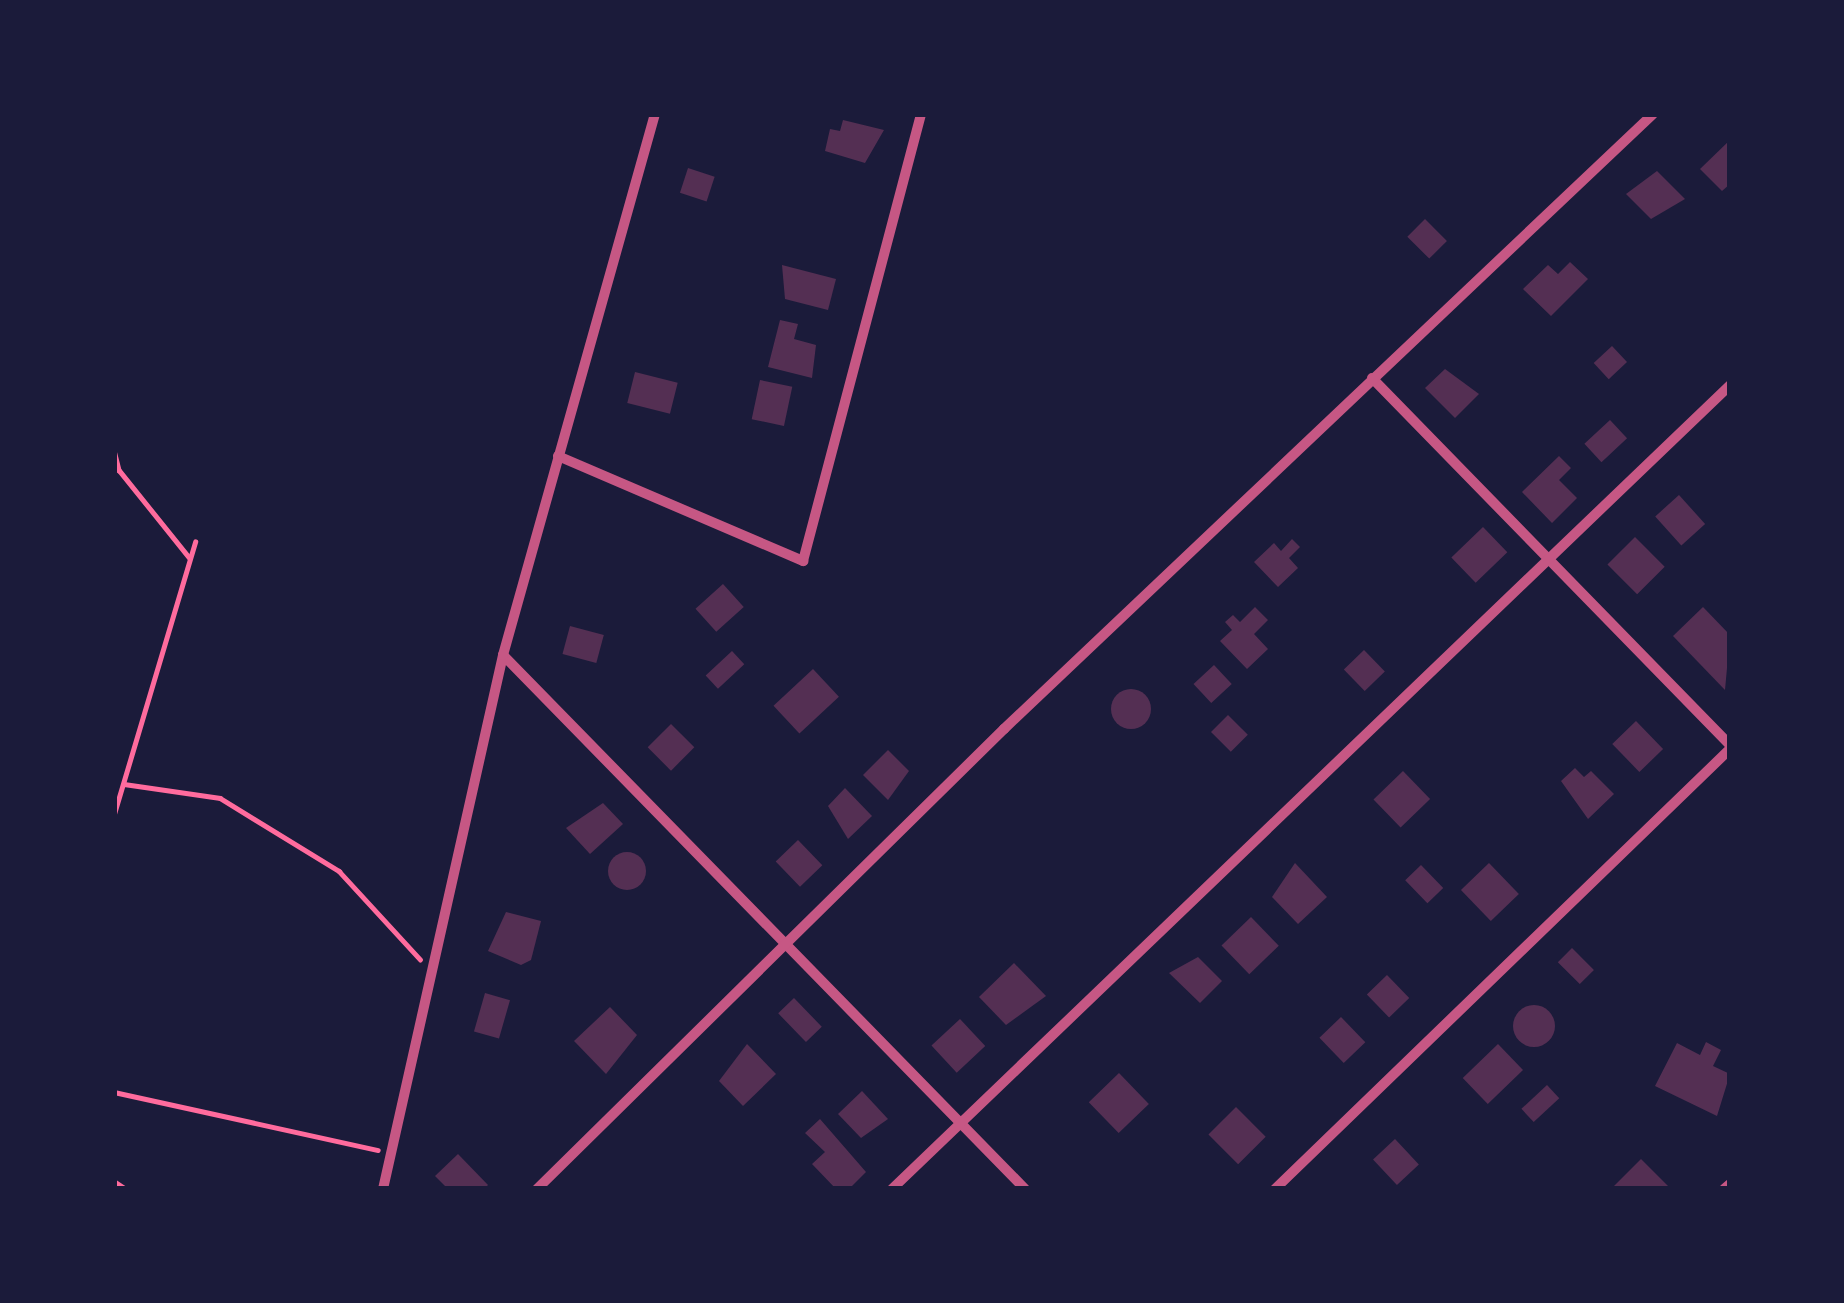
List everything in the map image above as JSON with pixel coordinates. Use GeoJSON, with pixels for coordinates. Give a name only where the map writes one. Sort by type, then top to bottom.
{"type":"FeatureCollection","features":[{"type":"Feature","properties":{"kind":"street"},"geometry":{"type":"LineString","coordinates":[[382,1189],[428,967],[502,655],[655,114]]}},
{"type":"Feature","properties":{"kind":"street"},"geometry":{"type":"LineString","coordinates":[[558,456],[803,561],[920,114]]}},
{"type":"Feature","properties":{"kind":"street"},"geometry":{"type":"LineString","coordinates":[[537,1189],[793,943],[1004,729],[1653,114]]}},
{"type":"Feature","properties":{"kind":"street"},"geometry":{"type":"LineString","coordinates":[[1275,1189],[1730,747],[1372,378]]}},
{"type":"Feature","properties":{"kind":"street"},"geometry":{"type":"LineString","coordinates":[[892,1189],[1730,385]]}},
{"type":"Feature","properties":{"kind":"street"},"geometry":{"type":"LineString","coordinates":[[502,655],[793,943],[959,1125],[1025,1189]]}},
{"type":"Feature","properties":{"kind":"path"},"geometry":{"type":"LineString","coordinates":[[114,450],[119,470],[190,558]]}},
{"type":"Feature","properties":{"kind":"path"},"geometry":{"type":"LineString","coordinates":[[114,814],[195,542]]}},
{"type":"Feature","properties":{"kind":"path"},"geometry":{"type":"LineString","coordinates":[[124,784],[220,798],[339,871],[428,967]]}},
{"type":"Feature","properties":{"kind":"path"},"geometry":{"type":"LineString","coordinates":[[114,1092],[390,1153]]}},
{"type":"Feature","properties":{"kind":"path"},"geometry":{"type":"LineString","coordinates":[[114,1180],[126,1189]]}},
{"type":"Feature","properties":{"kind":"building"},"geometry":{"type":"Polygon","coordinates":[[[843,120],[884,130],[865,163],[825,151],[830,129],[840,131],[843,120]]]}},
{"type":"Feature","properties":{"kind":"building"},"geometry":{"type":"Polygon","coordinates":[[[1730,140],[1730,184],[1722,191],[1700,169],[1730,140]]]}},
{"type":"Feature","properties":{"kind":"building"},"geometry":{"type":"Polygon","coordinates":[[[688,168],[715,177],[707,201],[680,193],[688,168]]]}},
{"type":"Feature","properties":{"kind":"building"},"geometry":{"type":"Polygon","coordinates":[[[1657,171],[1685,199],[1651,219],[1626,194],[1657,171]]]}},
{"type":"Feature","properties":{"kind":"building"},"geometry":{"type":"Polygon","coordinates":[[[1425,219],[1447,241],[1429,259],[1407,237],[1425,219]]]}},
{"type":"Feature","properties":{"kind":"building"},"geometry":{"type":"Polygon","coordinates":[[[1570,262],[1588,279],[1551,316],[1523,289],[1548,265],[1558,274],[1570,262]]]}},
{"type":"Feature","properties":{"kind":"building"},"geometry":{"type":"Polygon","coordinates":[[[782,265],[836,279],[828,310],[785,299],[782,265]]]}},
{"type":"Feature","properties":{"kind":"building"},"geometry":{"type":"Polygon","coordinates":[[[780,320],[798,324],[794,339],[816,345],[812,378],[768,367],[780,320]]]}},
{"type":"Feature","properties":{"kind":"building"},"geometry":{"type":"Polygon","coordinates":[[[1612,346],[1627,362],[1609,379],[1594,363],[1612,346]]]}},
{"type":"Feature","properties":{"kind":"building"},"geometry":{"type":"Polygon","coordinates":[[[1445,369],[1479,394],[1455,418],[1425,388],[1445,369]]]}},
{"type":"Feature","properties":{"kind":"building"},"geometry":{"type":"Polygon","coordinates":[[[635,372],[678,383],[670,414],[627,403],[635,372]]]}},
{"type":"Feature","properties":{"kind":"building"},"geometry":{"type":"Polygon","coordinates":[[[760,380],[792,387],[784,426],[752,419],[760,380]]]}},
{"type":"Feature","properties":{"kind":"building"},"geometry":{"type":"Polygon","coordinates":[[[1610,420],[1627,438],[1601,462],[1584,444],[1610,420]]]}},
{"type":"Feature","properties":{"kind":"building"},"geometry":{"type":"Polygon","coordinates":[[[1559,456],[1571,468],[1559,480],[1577,498],[1552,523],[1522,492],[1559,456]]]}},
{"type":"Feature","properties":{"kind":"building"},"geometry":{"type":"Polygon","coordinates":[[[1679,495],[1705,524],[1681,545],[1655,516],[1679,495]]]}},
{"type":"Feature","properties":{"kind":"building"},"geometry":{"type":"Polygon","coordinates":[[[1483,527],[1507,552],[1476,583],[1451,558],[1483,527]]]}},
{"type":"Feature","properties":{"kind":"building"},"geometry":{"type":"Polygon","coordinates":[[[1635,537],[1665,567],[1637,594],[1607,565],[1635,537]]]}},
{"type":"Feature","properties":{"kind":"building"},"geometry":{"type":"Polygon","coordinates":[[[1292,539],[1300,547],[1289,558],[1298,568],[1278,587],[1254,562],[1274,543],[1281,551],[1292,539]]]}},
{"type":"Feature","properties":{"kind":"building"},"geometry":{"type":"Polygon","coordinates":[[[723,584],[744,607],[716,632],[696,609],[723,584]]]}},
{"type":"Feature","properties":{"kind":"building"},"geometry":{"type":"Polygon","coordinates":[[[1255,607],[1268,620],[1254,634],[1268,649],[1247,669],[1220,641],[1232,630],[1225,622],[1233,615],[1240,622],[1255,607]]]}},
{"type":"Feature","properties":{"kind":"building"},"geometry":{"type":"Polygon","coordinates":[[[1703,607],[1730,635],[1725,690],[1673,636],[1703,607]]]}},
{"type":"Feature","properties":{"kind":"building"},"geometry":{"type":"Polygon","coordinates":[[[570,626],[604,635],[596,663],[562,654],[570,626]]]}},
{"type":"Feature","properties":{"kind":"building"},"geometry":{"type":"Polygon","coordinates":[[[1364,650],[1385,672],[1365,691],[1344,669],[1364,650]]]}},
{"type":"Feature","properties":{"kind":"building"},"geometry":{"type":"Polygon","coordinates":[[[732,651],[744,664],[718,689],[706,676],[732,651]]]}},
{"type":"Feature","properties":{"kind":"building"},"geometry":{"type":"Polygon","coordinates":[[[1214,665],[1232,684],[1211,703],[1194,684],[1214,665]]]}},
{"type":"Feature","properties":{"kind":"building"},"geometry":{"type":"Polygon","coordinates":[[[813,669],[839,697],[799,734],[774,706],[813,669]]]}},
{"type":"Feature","properties":{"kind":"building"},"geometry":{"type":"Polygon","coordinates":[[[1131,689],[1145,695],[1151,709],[1145,723],[1131,729],[1117,723],[1111,709],[1117,695],[1131,689]]]}},
{"type":"Feature","properties":{"kind":"building"},"geometry":{"type":"Polygon","coordinates":[[[1228,715],[1248,735],[1231,752],[1211,732],[1228,715]]]}},
{"type":"Feature","properties":{"kind":"building"},"geometry":{"type":"Polygon","coordinates":[[[1636,721],[1663,749],[1639,772],[1612,744],[1636,721]]]}},
{"type":"Feature","properties":{"kind":"building"},"geometry":{"type":"Polygon","coordinates":[[[671,724],[694,747],[671,771],[648,747],[671,724]]]}},
{"type":"Feature","properties":{"kind":"building"},"geometry":{"type":"Polygon","coordinates":[[[888,750],[909,771],[888,800],[863,775],[888,750]]]}},
{"type":"Feature","properties":{"kind":"building"},"geometry":{"type":"Polygon","coordinates":[[[1575,768],[1584,777],[1591,771],[1614,794],[1588,819],[1561,781],[1575,768]]]}},
{"type":"Feature","properties":{"kind":"building"},"geometry":{"type":"Polygon","coordinates":[[[1403,771],[1430,799],[1401,828],[1374,799],[1403,771]]]}},
{"type":"Feature","properties":{"kind":"building"},"geometry":{"type":"Polygon","coordinates":[[[845,788],[872,816],[848,839],[828,806],[845,788]]]}},
{"type":"Feature","properties":{"kind":"building"},"geometry":{"type":"Polygon","coordinates":[[[603,803],[623,824],[590,854],[566,828],[603,803]]]}},
{"type":"Feature","properties":{"kind":"building"},"geometry":{"type":"Polygon","coordinates":[[[798,840],[822,865],[800,887],[776,862],[798,840]]]}},
{"type":"Feature","properties":{"kind":"building"},"geometry":{"type":"Polygon","coordinates":[[[627,852],[640,858],[646,871],[640,884],[627,890],[614,884],[608,871],[614,858],[627,852]]]}},
{"type":"Feature","properties":{"kind":"building"},"geometry":{"type":"Polygon","coordinates":[[[1295,863],[1327,897],[1298,924],[1272,897],[1295,863]]]}},
{"type":"Feature","properties":{"kind":"building"},"geometry":{"type":"Polygon","coordinates":[[[1489,863],[1519,894],[1491,921],[1461,890],[1489,863]]]}},
{"type":"Feature","properties":{"kind":"building"},"geometry":{"type":"Polygon","coordinates":[[[1421,865],[1443,888],[1427,903],[1405,880],[1421,865]]]}},
{"type":"Feature","properties":{"kind":"building"},"geometry":{"type":"Polygon","coordinates":[[[506,912],[541,921],[531,960],[521,965],[488,951],[506,912]]]}},
{"type":"Feature","properties":{"kind":"building"},"geometry":{"type":"Polygon","coordinates":[[[1251,917],[1279,946],[1249,974],[1222,945],[1251,917]]]}},
{"type":"Feature","properties":{"kind":"building"},"geometry":{"type":"Polygon","coordinates":[[[1572,948],[1594,970],[1580,984],[1558,962],[1572,948]]]}},
{"type":"Feature","properties":{"kind":"building"},"geometry":{"type":"Polygon","coordinates":[[[1198,957],[1222,981],[1200,1003],[1169,973],[1198,957]]]}},
{"type":"Feature","properties":{"kind":"building"},"geometry":{"type":"Polygon","coordinates":[[[1014,963],[1046,996],[1006,1025],[979,997],[1014,963]]]}},
{"type":"Feature","properties":{"kind":"building"},"geometry":{"type":"Polygon","coordinates":[[[1387,975],[1409,998],[1389,1017],[1367,994],[1387,975]]]}},
{"type":"Feature","properties":{"kind":"building"},"geometry":{"type":"Polygon","coordinates":[[[485,993],[510,1000],[499,1039],[474,1031],[485,993]]]}},
{"type":"Feature","properties":{"kind":"building"},"geometry":{"type":"Polygon","coordinates":[[[794,998],[822,1027],[806,1042],[778,1013],[794,998]]]}},
{"type":"Feature","properties":{"kind":"building"},"geometry":{"type":"Polygon","coordinates":[[[1534,1005],[1549,1011],[1555,1026],[1549,1041],[1534,1047],[1519,1041],[1513,1026],[1519,1011],[1534,1005]]]}},
{"type":"Feature","properties":{"kind":"building"},"geometry":{"type":"Polygon","coordinates":[[[610,1007],[637,1035],[606,1074],[574,1041],[610,1007]]]}},
{"type":"Feature","properties":{"kind":"building"},"geometry":{"type":"Polygon","coordinates":[[[1341,1017],[1365,1042],[1344,1063],[1319,1038],[1341,1017]]]}},
{"type":"Feature","properties":{"kind":"building"},"geometry":{"type":"Polygon","coordinates":[[[960,1019],[985,1046],[957,1073],[931,1046],[960,1019]]]}},
{"type":"Feature","properties":{"kind":"building"},"geometry":{"type":"Polygon","coordinates":[[[1706,1042],[1721,1050],[1713,1066],[1730,1074],[1717,1116],[1655,1086],[1677,1043],[1700,1055],[1706,1042]]]}},
{"type":"Feature","properties":{"kind":"building"},"geometry":{"type":"Polygon","coordinates":[[[747,1044],[776,1074],[743,1106],[719,1081],[747,1044]]]}},
{"type":"Feature","properties":{"kind":"building"},"geometry":{"type":"Polygon","coordinates":[[[1498,1044],[1523,1070],[1488,1104],[1463,1078],[1498,1044]]]}},
{"type":"Feature","properties":{"kind":"building"},"geometry":{"type":"Polygon","coordinates":[[[1119,1073],[1149,1104],[1119,1133],[1089,1102],[1119,1073]]]}},
{"type":"Feature","properties":{"kind":"building"},"geometry":{"type":"Polygon","coordinates":[[[1547,1085],[1559,1098],[1534,1122],[1521,1109],[1547,1085]]]}},
{"type":"Feature","properties":{"kind":"building"},"geometry":{"type":"Polygon","coordinates":[[[862,1091],[888,1119],[861,1138],[838,1114],[862,1091]]]}},
{"type":"Feature","properties":{"kind":"building"},"geometry":{"type":"Polygon","coordinates":[[[1236,1107],[1266,1137],[1238,1164],[1208,1135],[1236,1107]]]}},
{"type":"Feature","properties":{"kind":"building"},"geometry":{"type":"Polygon","coordinates":[[[820,1119],[866,1172],[849,1189],[836,1189],[812,1164],[825,1152],[805,1133],[820,1119]]]}},
{"type":"Feature","properties":{"kind":"building"},"geometry":{"type":"Polygon","coordinates":[[[1395,1139],[1419,1165],[1397,1185],[1373,1159],[1395,1139]]]}},
{"type":"Feature","properties":{"kind":"building"},"geometry":{"type":"Polygon","coordinates":[[[458,1154],[488,1185],[484,1189],[448,1189],[435,1176],[458,1154]]]}},
{"type":"Feature","properties":{"kind":"building"},"geometry":{"type":"Polygon","coordinates":[[[1641,1159],[1671,1189],[1611,1189],[1641,1159]]]}}]}
